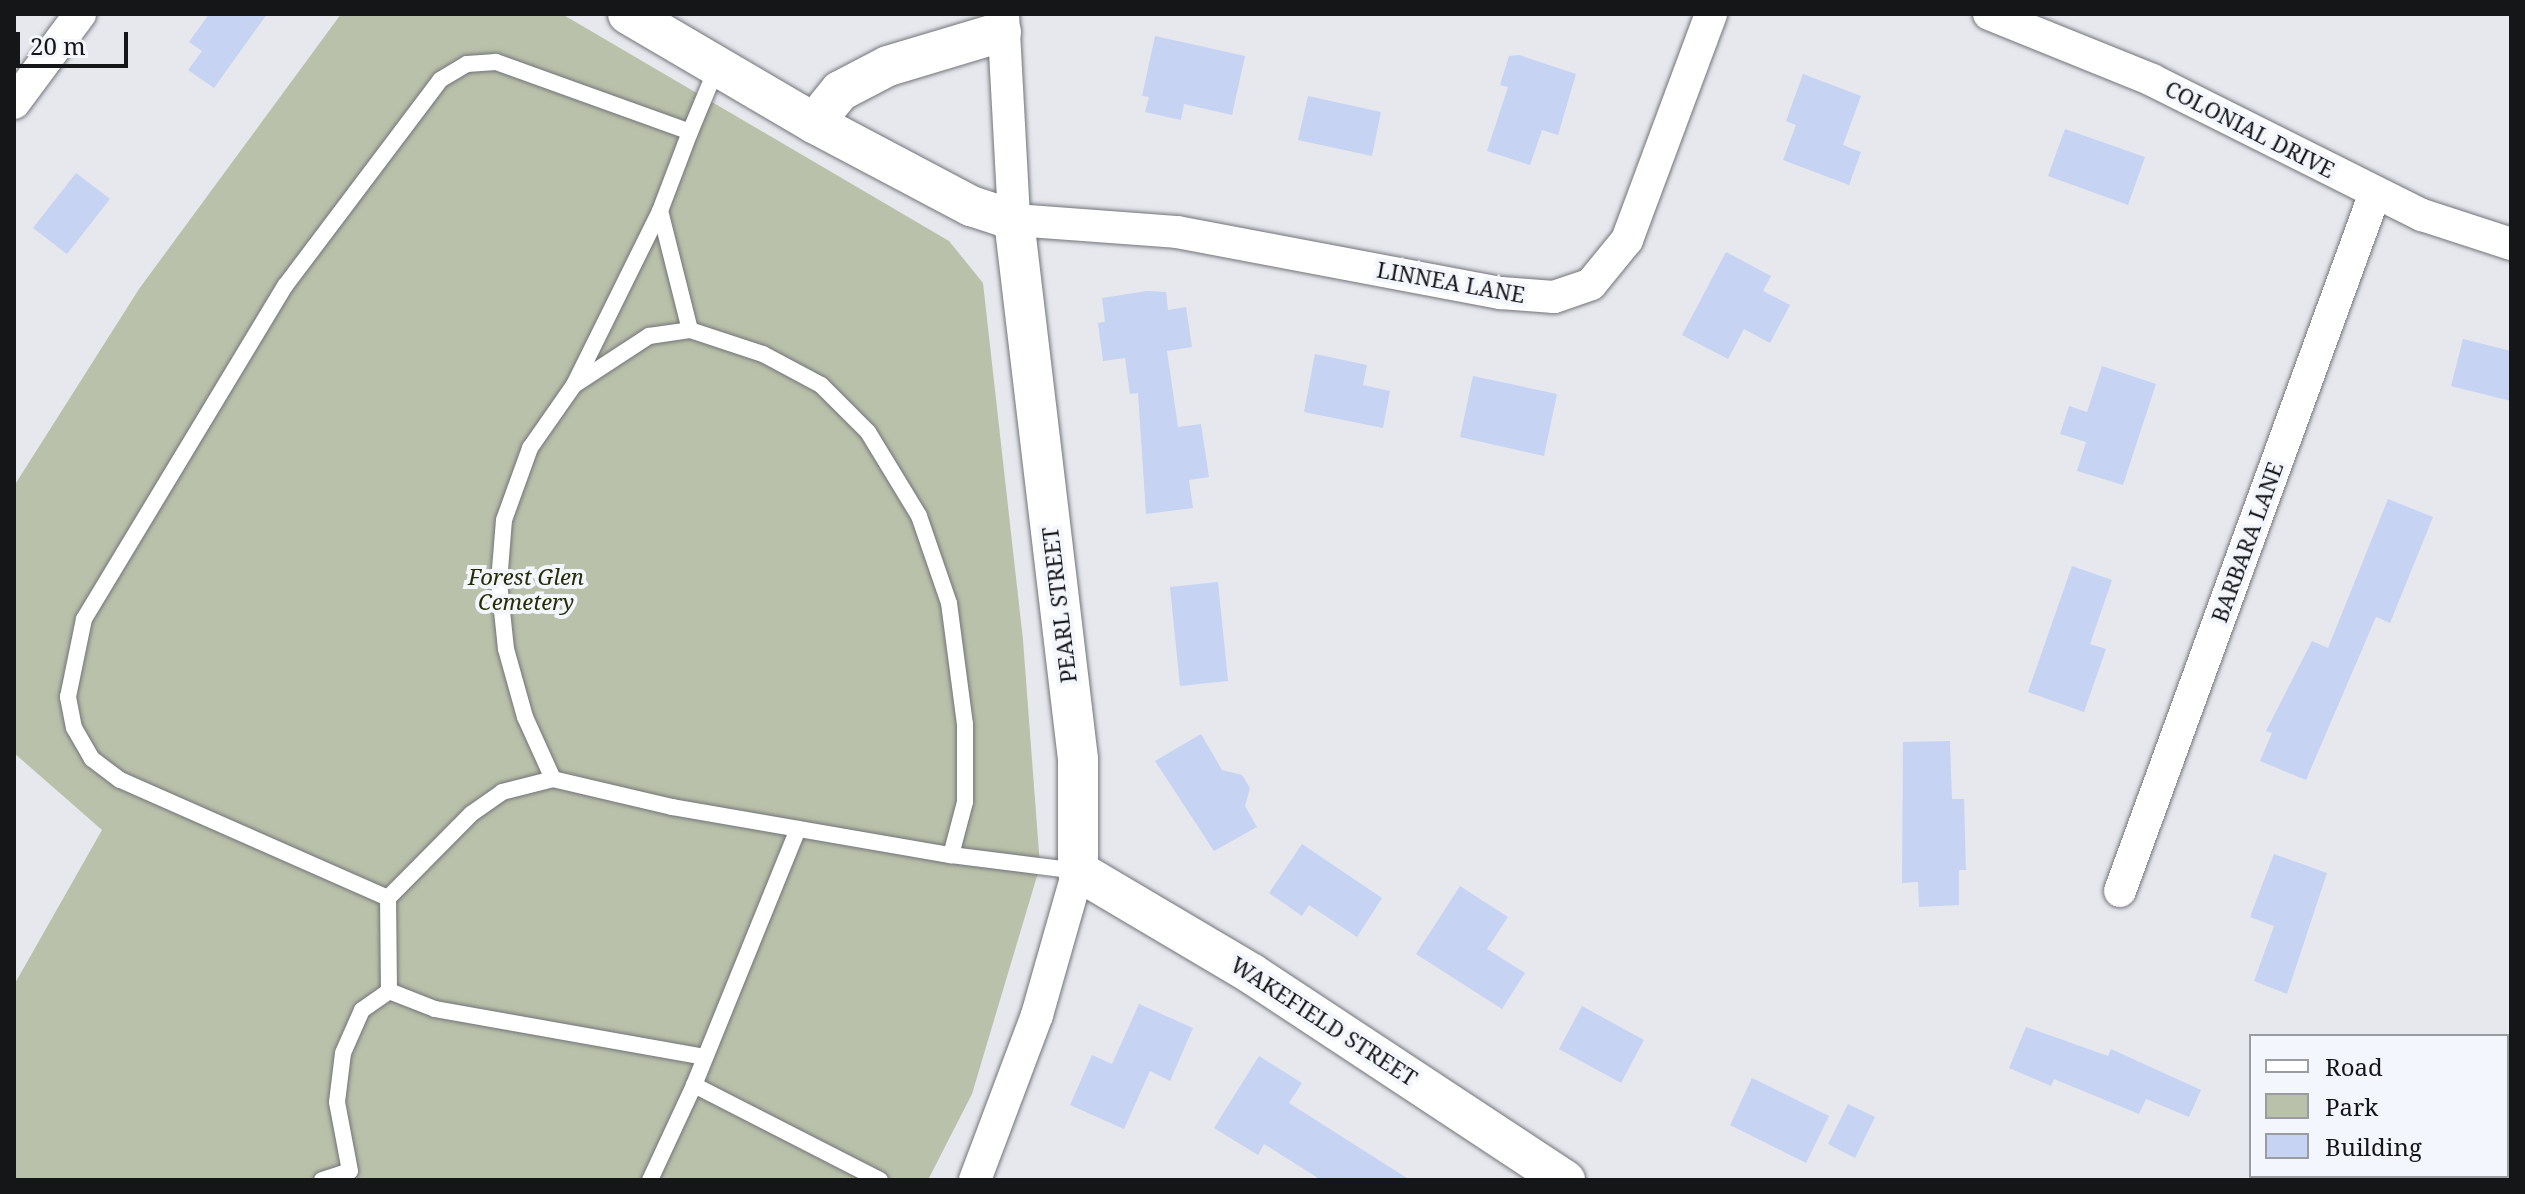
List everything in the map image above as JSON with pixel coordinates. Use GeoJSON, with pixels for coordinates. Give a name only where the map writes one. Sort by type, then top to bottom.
{"type":"FeatureCollection","features":[{"type":"Feature","properties":{"kind":"street"},"geometry":{"type":"LineString","coordinates":[[14,103],[80,14]]}},
{"type":"Feature","properties":{"kind":"street"},"geometry":{"type":"LineString","coordinates":[[628,14],[814,123],[960,201],[1014,220]]}},
{"type":"Feature","properties":{"kind":"street","name":"LINNEA LANE"},"geometry":{"type":"LineString","coordinates":[[1014,220],[1115,224],[1501,293],[1572,294],[1604,273],[1639,215],[1711,14]]}},
{"type":"Feature","properties":{"kind":"street","name":"COLONIAL DRIVE"},"geometry":{"type":"LineString","coordinates":[[1989,14],[2152,80],[2375,193],[2511,244]]}},
{"type":"Feature","properties":{"kind":"street"},"geometry":{"type":"LineString","coordinates":[[814,123],[840,91],[888,66],[1002,23]]}},
{"type":"Feature","properties":{"kind":"street","name":"PEARL STREET"},"geometry":{"type":"LineString","coordinates":[[975,1180],[1037,1015],[1078,871],[1078,759],[1014,220],[1002,23]]}},
{"type":"Feature","properties":{"kind":"street","name":"BARBARA LANE"},"geometry":{"type":"LineString","coordinates":[[2120,891],[2375,193]]}},
{"type":"Feature","properties":{"kind":"street","name":"WAKEFIELD STREET"},"geometry":{"type":"LineString","coordinates":[[1078,871],[1239,965],[1565,1180]]}},
{"type":"Feature","properties":{"kind":"lane"},"geometry":{"type":"LineString","coordinates":[[388,898],[120,780],[92,759],[74,728],[68,697],[84,619],[285,286],[440,80],[467,64],[496,62],[690,132]]}},
{"type":"Feature","properties":{"kind":"lane"},"geometry":{"type":"LineString","coordinates":[[553,779],[525,717],[506,649],[499,582],[515,478],[574,385],[660,211],[717,66]]}},
{"type":"Feature","properties":{"kind":"lane"},"geometry":{"type":"LineString","coordinates":[[660,211],[690,330]]}},
{"type":"Feature","properties":{"kind":"lane"},"geometry":{"type":"LineString","coordinates":[[574,385],[649,336],[690,330],[763,354],[821,385],[868,432],[919,516],[949,603],[965,724],[965,802],[951,855]]}},
{"type":"Feature","properties":{"kind":"lane"},"geometry":{"type":"LineString","coordinates":[[389,991],[388,898],[471,814],[502,792],[553,779],[798,829],[951,855],[1078,871]]}},
{"type":"Feature","properties":{"kind":"lane"},"geometry":{"type":"LineString","coordinates":[[650,1180],[694,1085],[798,829]]}},
{"type":"Feature","properties":{"kind":"lane"},"geometry":{"type":"LineString","coordinates":[[389,991],[435,1009],[705,1057]]}},
{"type":"Feature","properties":{"kind":"lane"},"geometry":{"type":"LineString","coordinates":[[322,1180],[352,1176],[337,1102],[343,1053],[362,1010],[389,991]]}},
{"type":"Feature","properties":{"kind":"lane"},"geometry":{"type":"LineString","coordinates":[[694,1085],[880,1180]]}},
{"type":"Feature","properties":{"kind":"green space","name":"Forest Glen Cemetery"},"geometry":{"type":"Polygon","coordinates":[[[341,14],[562,14],[949,241],[983,283],[1023,640],[1040,866],[972,1094],[928,1180],[14,1180],[14,985],[102,830],[14,753],[14,486],[139,289],[341,14]]]}},
{"type":"Feature","properties":{"kind":"building"},"geometry":{"type":"Polygon","coordinates":[[[209,14],[267,14],[214,88],[188,70],[202,51],[189,42],[209,14]]]}},
{"type":"Feature","properties":{"kind":"building"},"geometry":{"type":"Polygon","coordinates":[[[1155,36],[1245,56],[1232,115],[1184,104],[1181,120],[1145,112],[1149,97],[1142,96],[1155,36]]]}},
{"type":"Feature","properties":{"kind":"building"},"geometry":{"type":"Polygon","coordinates":[[[1519,55],[1576,74],[1558,135],[1542,130],[1530,165],[1487,151],[1508,87],[1500,85],[1509,56],[1519,55]]]}},
{"type":"Feature","properties":{"kind":"building"},"geometry":{"type":"Polygon","coordinates":[[[1803,74],[1861,96],[1843,145],[1861,152],[1849,185],[1783,160],[1796,125],[1786,121],[1803,74]]]}},
{"type":"Feature","properties":{"kind":"building"},"geometry":{"type":"Polygon","coordinates":[[[1308,96],[1381,112],[1372,156],[1298,140],[1308,96]]]}},
{"type":"Feature","properties":{"kind":"building"},"geometry":{"type":"Polygon","coordinates":[[[2065,129],[2145,157],[2128,205],[2048,176],[2065,129]]]}},
{"type":"Feature","properties":{"kind":"building"},"geometry":{"type":"Polygon","coordinates":[[[76,173],[110,199],[67,254],[33,228],[76,173]]]}},
{"type":"Feature","properties":{"kind":"building"},"geometry":{"type":"Polygon","coordinates":[[[1726,252],[1771,276],[1763,291],[1790,305],[1770,343],[1744,329],[1728,359],[1682,335],[1726,252]]]}},
{"type":"Feature","properties":{"kind":"building"},"geometry":{"type":"Polygon","coordinates":[[[1147,291],[1166,292],[1168,310],[1186,307],[1192,347],[1167,351],[1178,427],[1201,424],[1209,477],[1189,480],[1193,508],[1146,514],[1138,393],[1130,394],[1125,358],[1103,361],[1098,323],[1105,322],[1102,298],[1147,291]]]}},
{"type":"Feature","properties":{"kind":"building"},"geometry":{"type":"Polygon","coordinates":[[[2463,339],[2511,351],[2511,401],[2451,386],[2463,339]]]}},
{"type":"Feature","properties":{"kind":"building"},"geometry":{"type":"Polygon","coordinates":[[[1315,354],[1367,365],[1363,385],[1390,391],[1383,428],[1304,412],[1315,354]]]}},
{"type":"Feature","properties":{"kind":"building"},"geometry":{"type":"Polygon","coordinates":[[[2102,366],[2156,384],[2123,485],[2077,471],[2086,442],[2060,434],[2069,406],[2087,412],[2102,366]]]}},
{"type":"Feature","properties":{"kind":"building"},"geometry":{"type":"Polygon","coordinates":[[[1473,376],[1557,394],[1544,456],[1460,437],[1473,376]]]}},
{"type":"Feature","properties":{"kind":"building"},"geometry":{"type":"Polygon","coordinates":[[[2388,499],[2433,517],[2390,623],[2376,617],[2306,780],[2260,761],[2272,733],[2266,731],[2312,641],[2328,648],[2388,499]]]}},
{"type":"Feature","properties":{"kind":"building"},"geometry":{"type":"Polygon","coordinates":[[[2072,566],[2112,580],[2090,644],[2106,649],[2084,712],[2028,692],[2072,566]]]}},
{"type":"Feature","properties":{"kind":"building"},"geometry":{"type":"Polygon","coordinates":[[[1218,582],[1228,681],[1180,686],[1170,587],[1218,582]]]}},
{"type":"Feature","properties":{"kind":"building"},"geometry":{"type":"Polygon","coordinates":[[[1201,734],[1222,770],[1242,775],[1250,788],[1245,806],[1257,827],[1214,851],[1155,761],[1201,734]]]}},
{"type":"Feature","properties":{"kind":"building"},"geometry":{"type":"Polygon","coordinates":[[[1950,741],[1952,799],[1964,799],[1966,870],[1959,870],[1959,905],[1919,907],[1918,882],[1902,883],[1903,742],[1950,741]]]}},
{"type":"Feature","properties":{"kind":"building"},"geometry":{"type":"Polygon","coordinates":[[[1302,844],[1382,898],[1357,937],[1309,905],[1302,916],[1269,893],[1302,844]]]}},
{"type":"Feature","properties":{"kind":"building"},"geometry":{"type":"Polygon","coordinates":[[[2274,854],[2327,873],[2287,994],[2254,981],[2274,926],[2250,917],[2274,854]]]}},
{"type":"Feature","properties":{"kind":"building"},"geometry":{"type":"Polygon","coordinates":[[[1460,886],[1508,917],[1487,949],[1525,973],[1502,1009],[1416,954],[1460,886]]]}},
{"type":"Feature","properties":{"kind":"building"},"geometry":{"type":"Polygon","coordinates":[[[1139,1004],[1193,1028],[1170,1081],[1150,1071],[1124,1129],[1070,1105],[1092,1055],[1112,1064],[1139,1004]]]}},
{"type":"Feature","properties":{"kind":"building"},"geometry":{"type":"Polygon","coordinates":[[[1582,1006],[1644,1040],[1621,1083],[1559,1049],[1582,1006]]]}},
{"type":"Feature","properties":{"kind":"building"},"geometry":{"type":"Polygon","coordinates":[[[2026,1027],[2108,1056],[2111,1049],[2201,1090],[2189,1117],[2146,1099],[2139,1114],[2054,1079],[2051,1086],[2009,1068],[2026,1027]]]}},
{"type":"Feature","properties":{"kind":"building"},"geometry":{"type":"Polygon","coordinates":[[[1259,1056],[1302,1083],[1289,1103],[1410,1180],[1321,1180],[1264,1144],[1258,1155],[1214,1128],[1259,1056]]]}},
{"type":"Feature","properties":{"kind":"building"},"geometry":{"type":"Polygon","coordinates":[[[1752,1078],[1829,1116],[1806,1163],[1730,1125],[1752,1078]]]}},
{"type":"Feature","properties":{"kind":"building"},"geometry":{"type":"Polygon","coordinates":[[[1848,1104],[1875,1117],[1855,1158],[1828,1144],[1848,1104]]]}}]}
